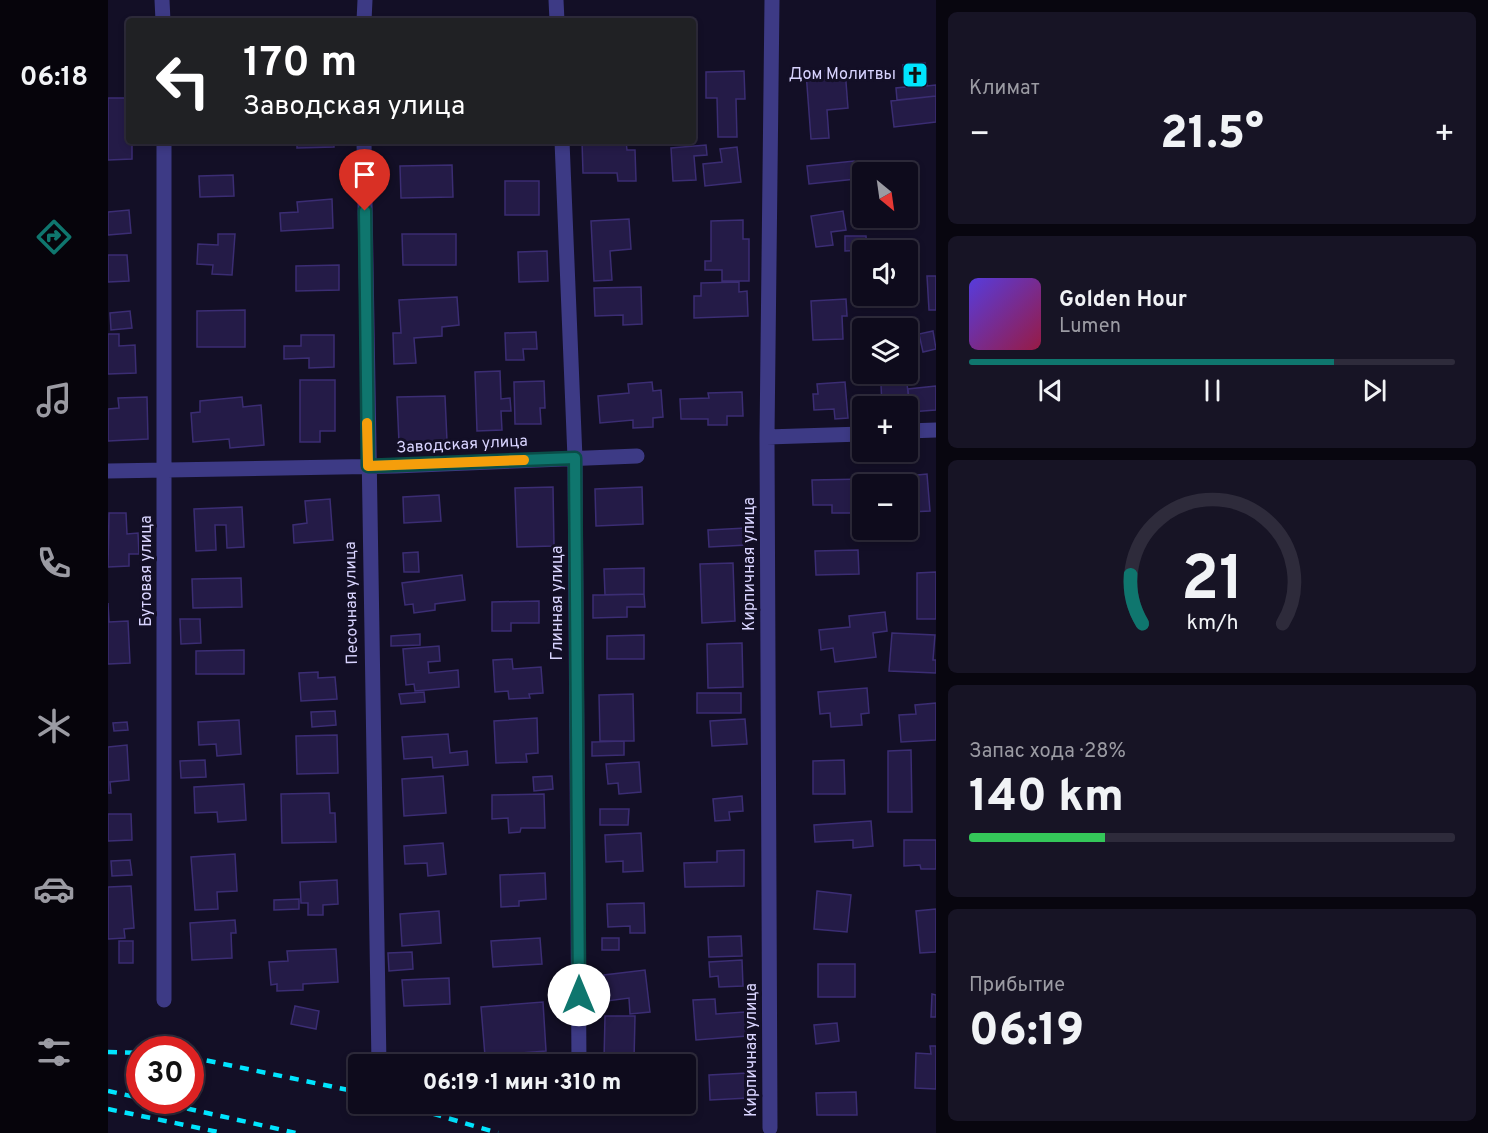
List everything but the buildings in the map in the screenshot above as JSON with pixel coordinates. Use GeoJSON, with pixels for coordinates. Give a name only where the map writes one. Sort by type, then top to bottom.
{"type":"FeatureCollection","features":[{"type":"Feature","properties":{"kind":"street"},"geometry":{"type":"LineString","coordinates":[[162,0],[163,18]]}},
{"type":"Feature","properties":{"kind":"street"},"geometry":{"type":"LineString","coordinates":[[364,18],[365,0]]}},
{"type":"Feature","properties":{"kind":"street"},"geometry":{"type":"LineString","coordinates":[[556,0],[557,18]]}},
{"type":"Feature","properties":{"kind":"street","name":"Кирпичная улица"},"geometry":{"type":"LineString","coordinates":[[770,1128],[767,437],[772,0]]}},
{"type":"Feature","properties":{"kind":"street","name":"Бутовая улица"},"geometry":{"type":"LineString","coordinates":[[164,144],[164,1000]]}},
{"type":"Feature","properties":{"kind":"street","name":"Песочная улица"},"geometry":{"type":"LineString","coordinates":[[364,144],[379,1054]]}},
{"type":"Feature","properties":{"kind":"street","name":"Глинная улица"},"geometry":{"type":"LineString","coordinates":[[562,144],[575,458],[579,1054]]}},
{"type":"Feature","properties":{"kind":"street"},"geometry":{"type":"LineString","coordinates":[[918,431],[936,430]]}},
{"type":"Feature","properties":{"kind":"street"},"geometry":{"type":"LineString","coordinates":[[767,437],[852,434]]}},
{"type":"Feature","properties":{"kind":"street","name":"Заводская улица"},"geometry":{"type":"LineString","coordinates":[[108,471],[368,466],[637,456]]}},
{"type":"Feature","properties":{"kind":"railway"},"geometry":{"type":"LineString","coordinates":[[108,1052],[126,1053]]}},
{"type":"Feature","properties":{"kind":"railway"},"geometry":{"type":"LineString","coordinates":[[204,1060],[348,1090]]}},
{"type":"Feature","properties":{"kind":"railway"},"geometry":{"type":"LineString","coordinates":[[108,1091],[126,1095]]}},
{"type":"Feature","properties":{"kind":"railway"},"geometry":{"type":"LineString","coordinates":[[108,1109],[223,1133]]}},
{"type":"Feature","properties":{"kind":"railway"},"geometry":{"type":"LineString","coordinates":[[204,1112],[296,1133]]}},
{"type":"Feature","properties":{"kind":"railway"},"geometry":{"type":"LineString","coordinates":[[434,1114],[498,1133]]}},
{"type":"Feature","properties":{"kind":"slow traffic"},"geometry":{"type":"LineString","coordinates":[[367,423],[368,466],[524,460]]}},
{"type":"Feature","properties":{"kind":"place","name":"Дом Молитвы"},"geometry":{"type":"Point","coordinates":[915,75]}},
{"type":"Feature","properties":{"kind":"route"},"geometry":{"type":"LineString","coordinates":[[365,211],[368,466],[575,458],[579,995]]}}]}
